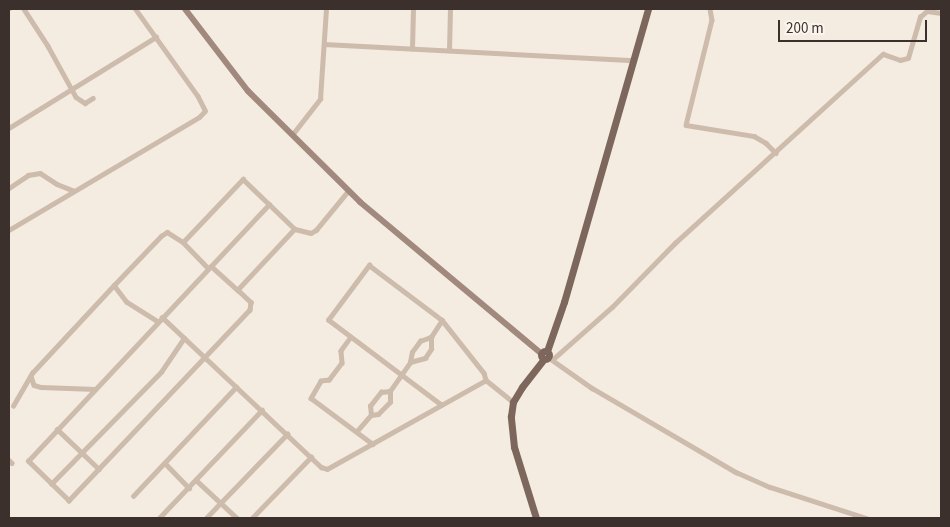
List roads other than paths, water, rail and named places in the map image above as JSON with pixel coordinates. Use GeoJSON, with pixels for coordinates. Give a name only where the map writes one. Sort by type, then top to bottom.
{"type":"FeatureCollection","features":[{"type":"Feature","properties":{"kind":"main road"},"geometry":{"type":"LineString","coordinates":[[536,518],[510,429],[513,402],[546,356],[564,302],[648,9]]}},
{"type":"Feature","properties":{"kind":"street"},"geometry":{"type":"LineString","coordinates":[[24,9],[48,46],[71,90],[83,102],[87,103],[93,98]]}},
{"type":"Feature","properties":{"kind":"street"},"geometry":{"type":"LineString","coordinates":[[9,230],[199,117],[205,111],[198,97],[135,9]]}},
{"type":"Feature","properties":{"kind":"street"},"geometry":{"type":"LineString","coordinates":[[185,9],[248,92],[348,191],[546,356],[592,388],[736,472],[779,490],[866,518]]}},
{"type":"Feature","properties":{"kind":"street"},"geometry":{"type":"LineString","coordinates":[[292,135],[320,99],[326,9]]}},
{"type":"Feature","properties":{"kind":"street"},"geometry":{"type":"LineString","coordinates":[[412,48],[413,9]]}},
{"type":"Feature","properties":{"kind":"street"},"geometry":{"type":"LineString","coordinates":[[449,50],[450,9]]}},
{"type":"Feature","properties":{"kind":"street"},"geometry":{"type":"LineString","coordinates":[[710,9],[712,20],[686,125],[754,136],[766,143],[776,153]]}},
{"type":"Feature","properties":{"kind":"street"},"geometry":{"type":"LineString","coordinates":[[546,356],[612,307],[676,243],[883,54],[900,60],[908,58],[920,17],[927,11],[941,13]]}},
{"type":"Feature","properties":{"kind":"street"},"geometry":{"type":"LineString","coordinates":[[9,128],[156,37]]}},
{"type":"Feature","properties":{"kind":"street"},"geometry":{"type":"LineString","coordinates":[[324,44],[634,60]]}},
{"type":"Feature","properties":{"kind":"street"},"geometry":{"type":"LineString","coordinates":[[9,188],[28,176],[40,173],[57,184],[74,191]]}},
{"type":"Feature","properties":{"kind":"street"},"geometry":{"type":"LineString","coordinates":[[183,242],[243,179],[295,229],[305,234],[316,230],[348,191]]}},
{"type":"Feature","properties":{"kind":"street"},"geometry":{"type":"LineString","coordinates":[[13,406],[32,373],[164,234],[170,233],[183,242],[210,267],[251,302],[250,310],[69,500],[28,461],[160,319],[210,267],[269,204]]}},
{"type":"Feature","properties":{"kind":"street"},"geometry":{"type":"LineString","coordinates":[[238,290],[295,229]]}},
{"type":"Feature","properties":{"kind":"street"},"geometry":{"type":"LineString","coordinates":[[441,405],[328,320],[369,265],[442,320],[484,373],[486,380],[513,402]]}},
{"type":"Feature","properties":{"kind":"street"},"geometry":{"type":"LineString","coordinates":[[114,285],[127,302],[160,319],[184,338],[321,468],[327,469],[486,380]]}},
{"type":"Feature","properties":{"kind":"street"},"geometry":{"type":"LineString","coordinates":[[410,362],[425,358],[431,349],[431,337],[442,320]]}},
{"type":"Feature","properties":{"kind":"street"},"geometry":{"type":"LineString","coordinates":[[351,337],[341,351],[342,363],[329,380],[321,381],[311,398],[373,444]]}},
{"type":"Feature","properties":{"kind":"street"},"geometry":{"type":"LineString","coordinates":[[371,414],[378,414],[390,402],[390,391],[410,362],[412,352],[420,341],[431,337]]}},
{"type":"Feature","properties":{"kind":"street"},"geometry":{"type":"LineString","coordinates":[[52,484],[81,452],[161,372],[184,338]]}},
{"type":"Feature","properties":{"kind":"street"},"geometry":{"type":"LineString","coordinates":[[32,373],[31,382],[41,387],[95,389]]}},
{"type":"Feature","properties":{"kind":"street"},"geometry":{"type":"LineString","coordinates":[[133,496],[236,387]]}},
{"type":"Feature","properties":{"kind":"street"},"geometry":{"type":"LineString","coordinates":[[357,431],[371,414],[370,406],[381,392],[390,391]]}},
{"type":"Feature","properties":{"kind":"street"},"geometry":{"type":"LineString","coordinates":[[159,518],[262,410]]}},
{"type":"Feature","properties":{"kind":"street"},"geometry":{"type":"LineString","coordinates":[[58,429],[99,469]]}},
{"type":"Feature","properties":{"kind":"street"},"geometry":{"type":"LineString","coordinates":[[206,518],[287,434]]}},
{"type":"Feature","properties":{"kind":"street"},"geometry":{"type":"LineString","coordinates":[[252,518],[311,457]]}},
{"type":"Feature","properties":{"kind":"street"},"geometry":{"type":"LineString","coordinates":[[165,463],[189,488]]}},
{"type":"Feature","properties":{"kind":"street"},"geometry":{"type":"LineString","coordinates":[[196,480],[237,518]]}}]}
